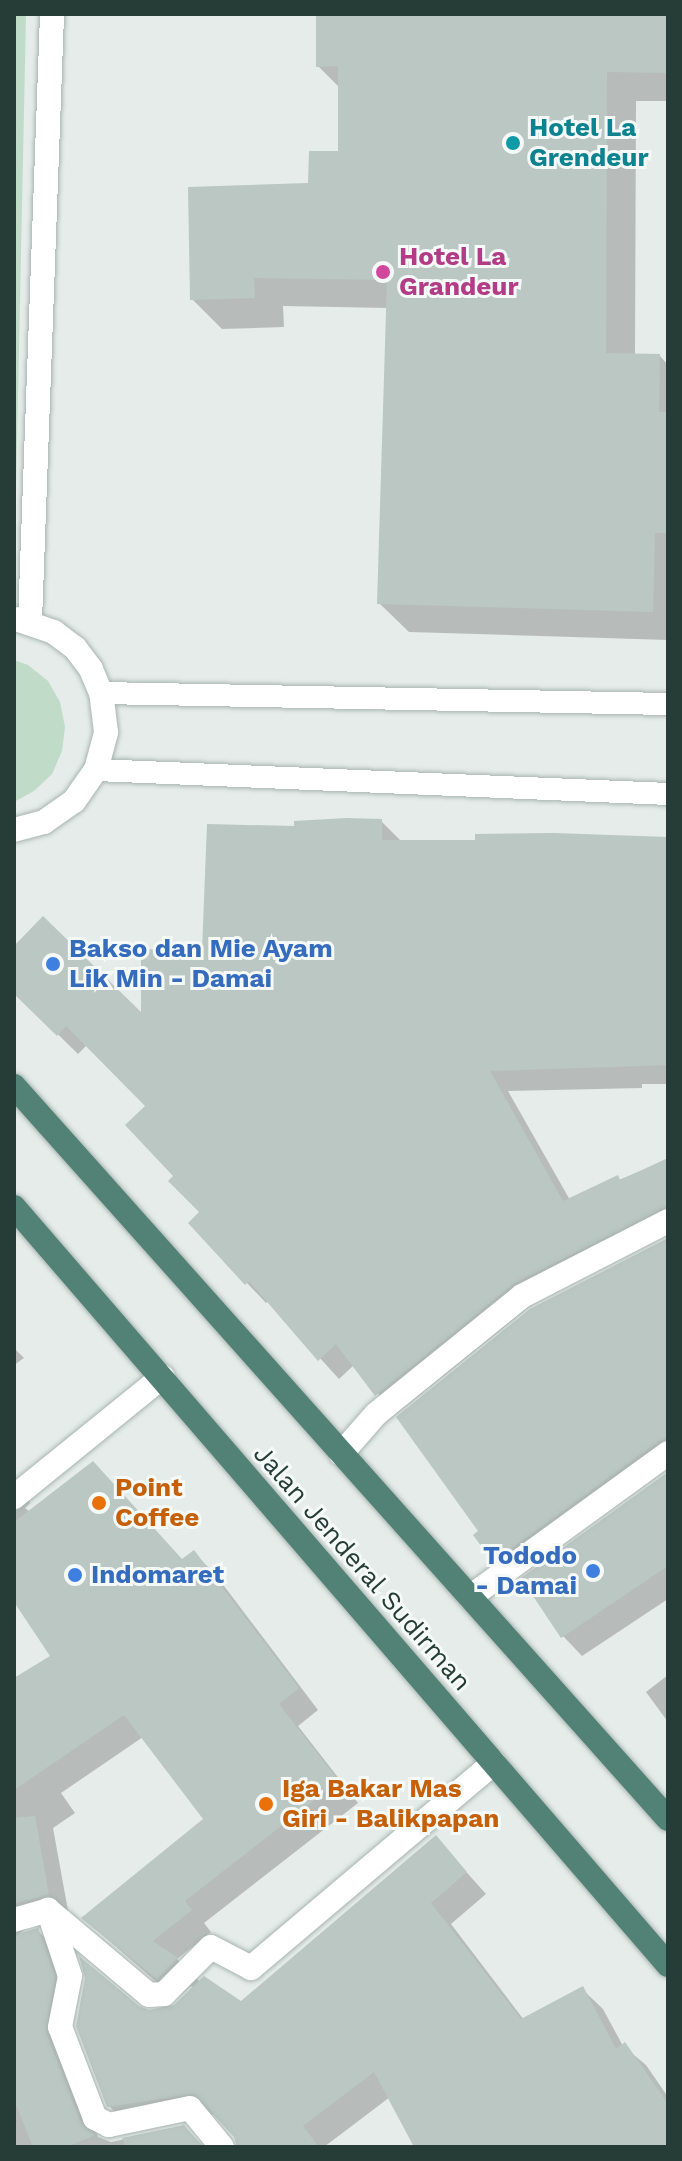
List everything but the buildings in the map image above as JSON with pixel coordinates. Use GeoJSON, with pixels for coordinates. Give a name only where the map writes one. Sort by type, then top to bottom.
{"type":"FeatureCollection","features":[{"type":"Feature","properties":{"kind":"highway"},"geometry":{"type":"LineString","coordinates":[[14,1086],[668,1819]]}},
{"type":"Feature","properties":{"kind":"highway","name":"Jalan Jenderal Sudirman"},"geometry":{"type":"LineString","coordinates":[[14,1207],[668,1965]]}},
{"type":"Feature","properties":{"kind":"street"},"geometry":{"type":"LineString","coordinates":[[14,830],[44,822],[74,801],[96,770],[106,732],[101,693],[91,669],[75,648],[54,632],[22,620],[52,14]]}},
{"type":"Feature","properties":{"kind":"street"},"geometry":{"type":"LineString","coordinates":[[341,1454],[376,1414],[522,1296],[668,1221]]}},
{"type":"Feature","properties":{"kind":"street"},"geometry":{"type":"LineString","coordinates":[[14,1497],[162,1377]]}},
{"type":"Feature","properties":{"kind":"street"},"geometry":{"type":"LineString","coordinates":[[470,1597],[668,1453]]}},
{"type":"Feature","properties":{"kind":"street"},"geometry":{"type":"LineString","coordinates":[[48,1910],[149,1995],[164,1994],[211,1947],[251,1968],[494,1763]]}},
{"type":"Feature","properties":{"kind":"street"},"geometry":{"type":"LineString","coordinates":[[14,1920],[48,1910]]}},
{"type":"Feature","properties":{"kind":"street"},"geometry":{"type":"LineString","coordinates":[[48,1910],[70,1976],[60,2027],[95,2118],[109,2125],[190,2108],[222,2147]]}},
{"type":"Feature","properties":{"kind":"lane"},"geometry":{"type":"LineString","coordinates":[[101,693],[668,704]]}},
{"type":"Feature","properties":{"kind":"lane"},"geometry":{"type":"LineString","coordinates":[[96,770],[668,794]]}},
{"type":"Feature","properties":{"kind":"green space"},"geometry":{"type":"Polygon","coordinates":[[[14,14],[26,14],[14,586],[14,14]]]}},
{"type":"Feature","properties":{"kind":"green space"},"geometry":{"type":"Polygon","coordinates":[[[14,660],[28,665],[48,681],[60,702],[65,727],[62,751],[52,774],[34,791],[14,802],[14,660]]]}},
{"type":"Feature","properties":{"kind":"place","name":"Hotel La Grendeur"},"geometry":{"type":"Point","coordinates":[513,143]}},
{"type":"Feature","properties":{"kind":"place","name":"Hotel La Grandeur"},"geometry":{"type":"Point","coordinates":[383,272]}},
{"type":"Feature","properties":{"kind":"place","name":"Bakso dan Mie Ayam Lik Min - Damai"},"geometry":{"type":"Point","coordinates":[53,964]}},
{"type":"Feature","properties":{"kind":"place","name":"Point Coffee"},"geometry":{"type":"Point","coordinates":[99,1503]}},
{"type":"Feature","properties":{"kind":"place","name":"Tododo - Damai"},"geometry":{"type":"Point","coordinates":[593,1571]}},
{"type":"Feature","properties":{"kind":"place","name":"Indomaret"},"geometry":{"type":"Point","coordinates":[75,1575]}},
{"type":"Feature","properties":{"kind":"place","name":"Iga Bakar Mas Giri - Balikpapan"},"geometry":{"type":"Point","coordinates":[266,1804]}}]}
